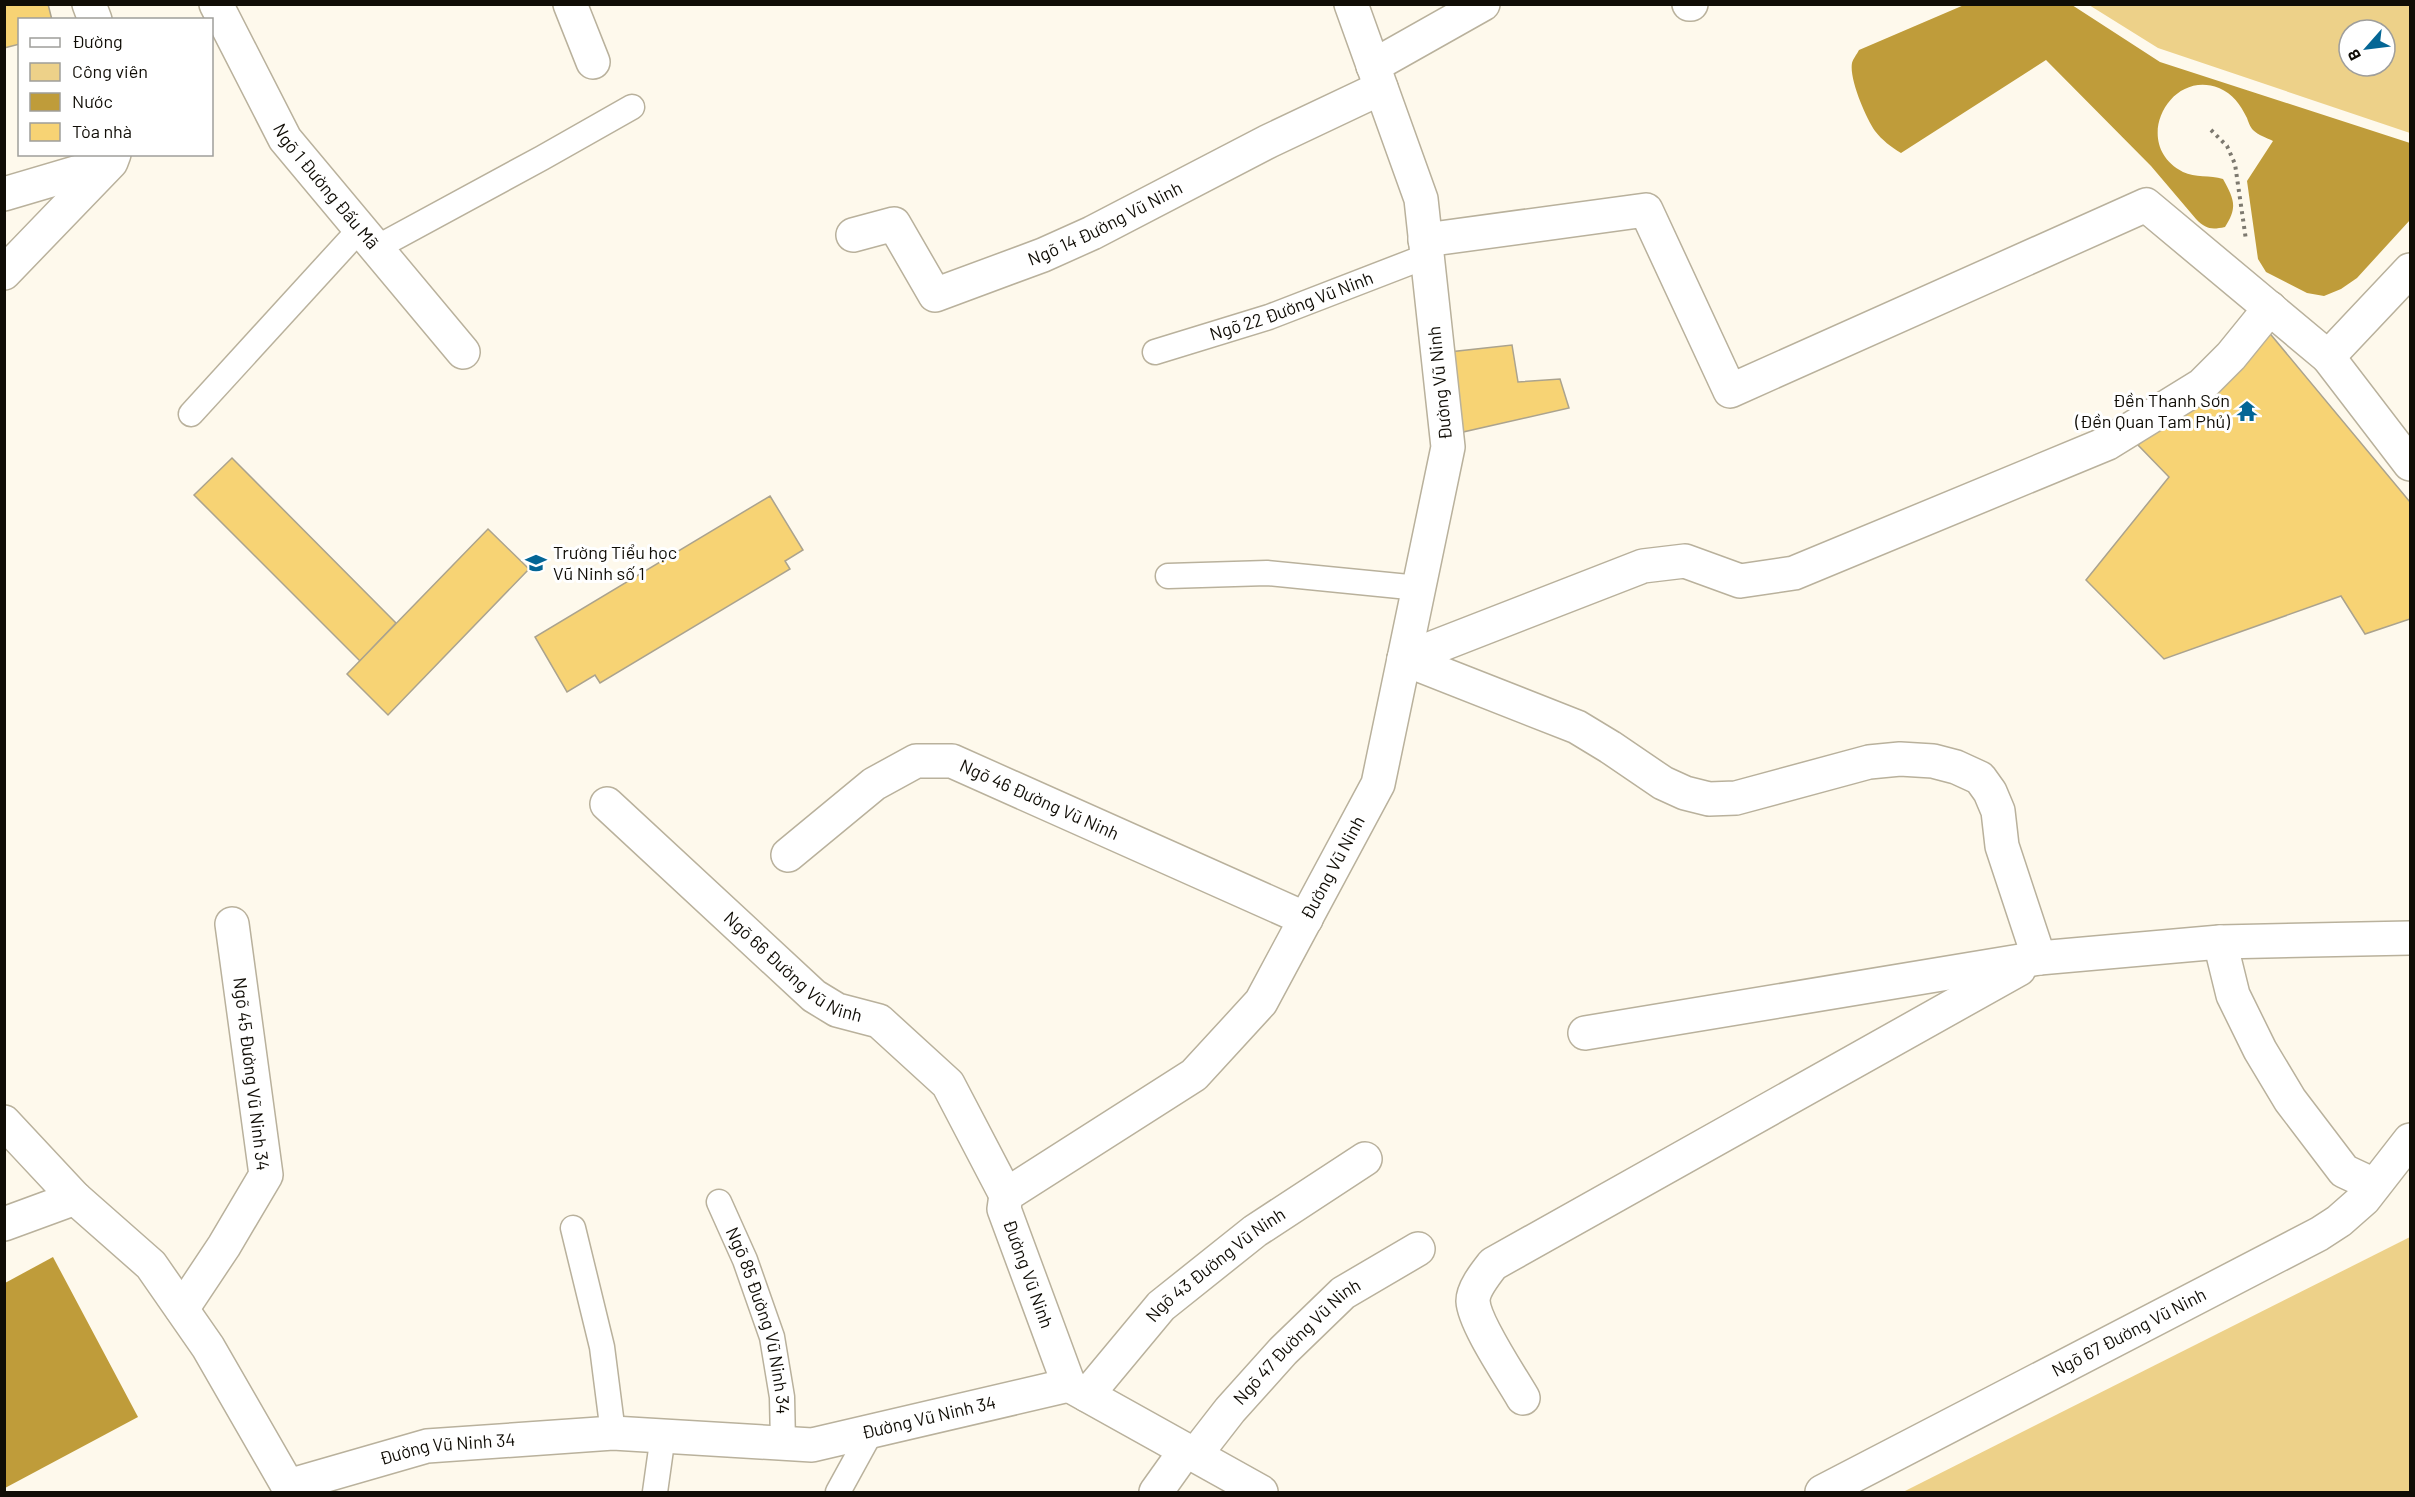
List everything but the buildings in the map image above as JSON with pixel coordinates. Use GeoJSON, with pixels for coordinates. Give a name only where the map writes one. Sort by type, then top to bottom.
{"type":"FeatureCollection","features":[{"type":"Feature","properties":{"kind":"street","name":"Ngõ 1 Đường Đấu Mã"},"geometry":{"type":"LineString","coordinates":[[216,4],[285,139],[463,351]]}},
{"type":"Feature","properties":{"kind":"street"},"geometry":{"type":"LineString","coordinates":[[570,4],[593,62]]}},
{"type":"Feature","properties":{"kind":"street","name":"Đường Vũ Ninh"},"geometry":{"type":"LineString","coordinates":[[1078,1390],[1009,1227],[1004,1209],[1006,1194],[1194,1075],[1261,1002],[1378,784],[1448,447],[1421,199],[1352,4]]}},
{"type":"Feature","properties":{"kind":"street"},"geometry":{"type":"LineString","coordinates":[[1377,77],[1483,4]]}},
{"type":"Feature","properties":{"kind":"street","name":"Ngõ 14 Đường Vũ Ninh"},"geometry":{"type":"LineString","coordinates":[[853,235],[894,224],[935,295],[1042,255],[1092,233],[1269,141],[1377,77]]}},
{"type":"Feature","properties":{"kind":"street"},"geometry":{"type":"LineString","coordinates":[[4,194],[112,158]]}},
{"type":"Feature","properties":{"kind":"street"},"geometry":{"type":"LineString","coordinates":[[4,273],[112,158]]}},
{"type":"Feature","properties":{"kind":"street"},"geometry":{"type":"LineString","coordinates":[[1426,248],[1646,210],[1730,391],[2146,205],[2328,357],[2410,464]]}},
{"type":"Feature","properties":{"kind":"street"},"geometry":{"type":"LineString","coordinates":[[2328,357],[2410,270]]}},
{"type":"Feature","properties":{"kind":"street"},"geometry":{"type":"LineString","coordinates":[[1404,659],[1643,566],[1685,561],[1740,581],[1794,573],[2108,443],[2202,385],[2231,356],[2262,301]]}},
{"type":"Feature","properties":{"kind":"street"},"geometry":{"type":"LineString","coordinates":[[1404,659],[1577,727],[1663,783],[1685,793],[1709,799],[1736,798],[1869,762],[1900,759],[1934,761],[1956,767],[1980,778],[1990,792],[1998,811],[2002,846],[2039,958]]}},
{"type":"Feature","properties":{"kind":"street","name":"Ngõ 46 Đường Vũ Ninh"},"geometry":{"type":"LineString","coordinates":[[788,855],[874,784],[916,761],[952,760],[1306,919]]}},
{"type":"Feature","properties":{"kind":"street","name":"Ngõ 66 Đường Vũ Ninh"},"geometry":{"type":"LineString","coordinates":[[608,804],[814,996],[837,1010],[879,1021],[948,1084],[1006,1194]]}},
{"type":"Feature","properties":{"kind":"street","name":"Ngõ 45 Đường Vũ Ninh 34"},"geometry":{"type":"LineString","coordinates":[[182,1309],[224,1246],[266,1175],[231,924]]}},
{"type":"Feature","properties":{"kind":"street"},"geometry":{"type":"LineString","coordinates":[[1585,1033],[2039,958],[2220,942],[2410,938]]}},
{"type":"Feature","properties":{"kind":"street"},"geometry":{"type":"LineString","coordinates":[[2220,942],[2226,971],[2245,1022],[2290,1100],[2344,1171],[2374,1185]]}},
{"type":"Feature","properties":{"kind":"street"},"geometry":{"type":"LineString","coordinates":[[1523,1398],[1479,1320],[1473,1300],[1481,1281],[1493,1264],[2039,958]]}},
{"type":"Feature","properties":{"kind":"street","name":"Đường Vũ Ninh 34"},"geometry":{"type":"LineString","coordinates":[[4,1122],[75,1198],[151,1265],[208,1347],[281,1489],[427,1446],[614,1433],[812,1444],[1078,1390]]}},
{"type":"Feature","properties":{"kind":"street","name":"Ngõ 67 Đường Vũ Ninh"},"geometry":{"type":"LineString","coordinates":[[1822,1492],[2319,1234],[2352,1211],[2364,1199],[2410,1140]]}},
{"type":"Feature","properties":{"kind":"street","name":"Ngõ 43 Đường Vũ Ninh"},"geometry":{"type":"LineString","coordinates":[[1078,1390],[1161,1306],[1255,1231],[1365,1160]]}},
{"type":"Feature","properties":{"kind":"street"},"geometry":{"type":"LineString","coordinates":[[4,1224],[75,1198]]}},
{"type":"Feature","properties":{"kind":"street","name":"Ngõ 47 Đường Vũ Ninh"},"geometry":{"type":"LineString","coordinates":[[1156,1492],[1283,1351],[1343,1293],[1418,1249]]}},
{"type":"Feature","properties":{"kind":"street"},"geometry":{"type":"LineString","coordinates":[[1078,1390],[1261,1492]]}},
{"type":"Feature","properties":{"kind":"lane"},"geometry":{"type":"LineString","coordinates":[[191,414],[368,238],[542,158],[632,107]]}},
{"type":"Feature","properties":{"kind":"lane","name":"Ngõ 22 Đường Vũ Ninh"},"geometry":{"type":"LineString","coordinates":[[1155,351],[1269,317],[1426,248]]}},
{"type":"Feature","properties":{"kind":"lane"},"geometry":{"type":"LineString","coordinates":[[1168,576],[1267,573],[1419,588]]}},
{"type":"Feature","properties":{"kind":"lane","name":"Ngõ 85 Đường Vũ Ninh 34"},"geometry":{"type":"LineString","coordinates":[[719,1202],[744,1260],[772,1336],[782,1397],[783,1443]]}},
{"type":"Feature","properties":{"kind":"lane"},"geometry":{"type":"LineString","coordinates":[[573,1228],[602,1347],[614,1433]]}},
{"type":"Feature","properties":{"kind":"lane"},"geometry":{"type":"LineString","coordinates":[[838,1492],[872,1430]]}},
{"type":"Feature","properties":{"kind":"lane"},"geometry":{"type":"LineString","coordinates":[[655,1492],[663,1435]]}},
{"type":"Feature","properties":{"kind":"path"},"geometry":{"type":"LineString","coordinates":[[2211,130],[2227,146],[2235,164],[2262,301]]}},
{"type":"Feature","properties":{"kind":"green space"},"geometry":{"type":"Polygon","coordinates":[[[2089,5],[2410,5],[2410,133],[2158,48],[2089,5]]]}},
{"type":"Feature","properties":{"kind":"green space"},"geometry":{"type":"Polygon","coordinates":[[[2410,1237],[2410,1492],[1903,1492],[2410,1237]]]}},
{"type":"Feature","properties":{"kind":"water"},"geometry":{"type":"Polygon","coordinates":[[[1964,5],[2072,5],[2160,62],[2410,143],[2410,220],[2357,278],[2341,289],[2324,296],[2307,293],[2266,272],[2258,259],[2247,181],[2273,141],[2253,130],[2242,108],[2232,96],[2219,88],[2201,85],[2185,89],[2172,99],[2162,112],[2158,128],[2159,145],[2167,160],[2188,174],[2223,179],[2230,192],[2233,208],[2225,227],[2206,227],[2196,219],[2151,166],[2046,60],[1901,153],[1890,146],[1871,125],[1853,79],[1853,61],[1859,50],[1964,5]]]}},
{"type":"Feature","properties":{"kind":"water"},"geometry":{"type":"Polygon","coordinates":[[[53,1257],[138,1417],[5,1488],[5,1283],[53,1257]]]}},
{"type":"Feature","properties":{"kind":"place","name":"Đền Thanh Sơn (Đền Quan Tam Phủ)"},"geometry":{"type":"Point","coordinates":[2247,411]}},
{"type":"Feature","properties":{"kind":"place","name":"Trường Tiểu học Vũ Ninh số 1"},"geometry":{"type":"Point","coordinates":[536,563]}}]}
